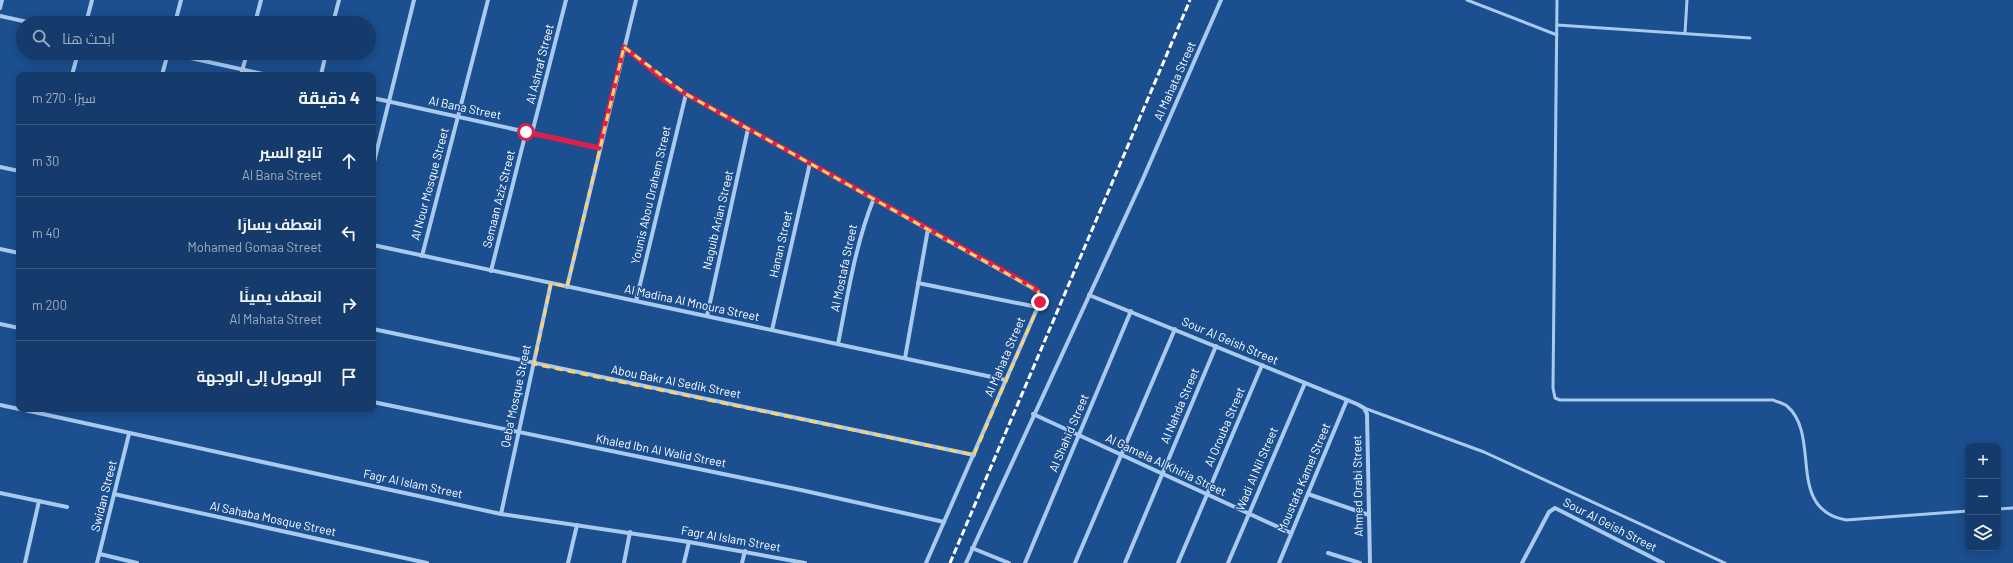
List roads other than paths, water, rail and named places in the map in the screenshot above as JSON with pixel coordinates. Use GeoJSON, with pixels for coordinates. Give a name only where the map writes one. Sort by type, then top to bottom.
{"type":"FeatureCollection","features":[{"type":"Feature","properties":{"kind":"street"},"geometry":{"type":"LineString","coordinates":[[0,8],[2,0]]}},
{"type":"Feature","properties":{"kind":"street"},"geometry":{"type":"LineString","coordinates":[[88,16],[92,0]]}},
{"type":"Feature","properties":{"kind":"street"},"geometry":{"type":"LineString","coordinates":[[177,16],[181,0]]}},
{"type":"Feature","properties":{"kind":"street"},"geometry":{"type":"LineString","coordinates":[[257,16],[261,0]]}},
{"type":"Feature","properties":{"kind":"street"},"geometry":{"type":"LineString","coordinates":[[335,16],[339,0]]}},
{"type":"Feature","properties":{"kind":"street"},"geometry":{"type":"LineString","coordinates":[[376,154],[414,0]]}},
{"type":"Feature","properties":{"kind":"street","name":"Al Nour Mosque Street"},"geometry":{"type":"LineString","coordinates":[[422,256],[488,0]]}},
{"type":"Feature","properties":{"kind":"street","name":"Al Ashraf Street"},"geometry":{"type":"LineString","coordinates":[[532,133],[566,0]]}},
{"type":"Feature","properties":{"kind":"street"},"geometry":{"type":"LineString","coordinates":[[567,287],[599,148],[636,0]]}},
{"type":"Feature","properties":{"kind":"street","name":"Al Mahata Street"},"geometry":{"type":"LineString","coordinates":[[966,563],[1033,414],[1142,181],[1221,0]]}},
{"type":"Feature","properties":{"kind":"street"},"geometry":{"type":"LineString","coordinates":[[0,16],[16,20]]}},
{"type":"Feature","properties":{"kind":"street","name":"Al Mahata Street"},"geometry":{"type":"LineString","coordinates":[[624,47],[664,80],[686,94],[1038,291],[1040,295],[1037,307],[926,563]]}},
{"type":"Feature","properties":{"kind":"street"},"geometry":{"type":"LineString","coordinates":[[73,72],[76,60]]}},
{"type":"Feature","properties":{"kind":"street"},"geometry":{"type":"LineString","coordinates":[[163,72],[166,60]]}},
{"type":"Feature","properties":{"kind":"street"},"geometry":{"type":"LineString","coordinates":[[199,60],[253,72]]}},
{"type":"Feature","properties":{"kind":"street"},"geometry":{"type":"LineString","coordinates":[[243,70],[245,60]]}},
{"type":"Feature","properties":{"kind":"street"},"geometry":{"type":"LineString","coordinates":[[322,72],[324,60]]}},
{"type":"Feature","properties":{"kind":"street","name":"Younis Abou Drahem Street"},"geometry":{"type":"LineString","coordinates":[[636,301],[686,94]]}},
{"type":"Feature","properties":{"kind":"street","name":"Al Bana Street"},"geometry":{"type":"LineString","coordinates":[[376,99],[599,148]]}},
{"type":"Feature","properties":{"kind":"street","name":"Naguib Arian Street"},"geometry":{"type":"LineString","coordinates":[[707,316],[748,129]]}},
{"type":"Feature","properties":{"kind":"street","name":"Semaan Aziz Street"},"geometry":{"type":"LineString","coordinates":[[491,271],[526,132]]}},
{"type":"Feature","properties":{"kind":"street","name":"Hanan Street"},"geometry":{"type":"LineString","coordinates":[[772,330],[810,163]]}},
{"type":"Feature","properties":{"kind":"street"},"geometry":{"type":"LineString","coordinates":[[0,167],[16,170]]}},
{"type":"Feature","properties":{"kind":"street","name":"Al Mostafa Street"},"geometry":{"type":"LineString","coordinates":[[838,344],[856,252],[864,223],[874,198]]}},
{"type":"Feature","properties":{"kind":"street"},"geometry":{"type":"LineString","coordinates":[[905,358],[928,229]]}},
{"type":"Feature","properties":{"kind":"street","name":"Al Madina Al Mnoura Street"},"geometry":{"type":"LineString","coordinates":[[376,246],[1006,380]]}},
{"type":"Feature","properties":{"kind":"street"},"geometry":{"type":"LineString","coordinates":[[0,249],[16,252]]}},
{"type":"Feature","properties":{"kind":"street","name":"Qeba' Mosque Street"},"geometry":{"type":"LineString","coordinates":[[501,514],[551,283]]}},
{"type":"Feature","properties":{"kind":"street"},"geometry":{"type":"LineString","coordinates":[[918,283],[1037,307]]}},
{"type":"Feature","properties":{"kind":"street","name":"Sour Al Geish Street"},"geometry":{"type":"LineString","coordinates":[[1088,295],[1132,311],[1364,408]]}},
{"type":"Feature","properties":{"kind":"street","name":"Al Shahid Street"},"geometry":{"type":"LineString","coordinates":[[1025,563],[1132,311]]}},
{"type":"Feature","properties":{"kind":"street"},"geometry":{"type":"LineString","coordinates":[[0,324],[16,327]]}},
{"type":"Feature","properties":{"kind":"street"},"geometry":{"type":"LineString","coordinates":[[1075,563],[1175,329]]}},
{"type":"Feature","properties":{"kind":"street","name":"Abou Bakr Al Sedik Street"},"geometry":{"type":"LineString","coordinates":[[376,330],[534,364],[974,455]]}},
{"type":"Feature","properties":{"kind":"street","name":"Al Nahda Street"},"geometry":{"type":"LineString","coordinates":[[1125,563],[1216,346]]}},
{"type":"Feature","properties":{"kind":"street","name":"Al Orouba Street"},"geometry":{"type":"LineString","coordinates":[[1178,563],[1262,365]]}},
{"type":"Feature","properties":{"kind":"street","name":"Wadi Al Nil Street"},"geometry":{"type":"LineString","coordinates":[[1228,563],[1305,383]]}},
{"type":"Feature","properties":{"kind":"street","name":"Moustafa Kamel Street"},"geometry":{"type":"LineString","coordinates":[[1278,563],[1347,400]]}},
{"type":"Feature","properties":{"kind":"street","name":"Khaled Ibn Al Walid Street"},"geometry":{"type":"LineString","coordinates":[[376,403],[801,490],[944,522]]}},
{"type":"Feature","properties":{"kind":"street","name":"Fagr Al Islam Street"},"geometry":{"type":"LineString","coordinates":[[0,404],[16,408]]}},
{"type":"Feature","properties":{"kind":"street","name":"Ahmed Orabi Street"},"geometry":{"type":"LineString","coordinates":[[1364,408],[1367,414],[1370,563]]}},
{"type":"Feature","properties":{"kind":"street","name":"Fagr Al Islam Street"},"geometry":{"type":"LineString","coordinates":[[32,412],[501,514],[630,532],[745,551],[805,563]]}},
{"type":"Feature","properties":{"kind":"street","name":"Al Gameia Al Khiria Street"},"geometry":{"type":"LineString","coordinates":[[1033,414],[1291,533]]}},
{"type":"Feature","properties":{"kind":"street","name":"Swidan Street"},"geometry":{"type":"LineString","coordinates":[[97,563],[129,434]]}},
{"type":"Feature","properties":{"kind":"street"},"geometry":{"type":"LineString","coordinates":[[0,492],[66,507]]}},
{"type":"Feature","properties":{"kind":"street","name":"Al Sahaba Mosque Street"},"geometry":{"type":"LineString","coordinates":[[114,494],[426,563]]}},
{"type":"Feature","properties":{"kind":"street"},"geometry":{"type":"LineString","coordinates":[[1308,494],[1369,515]]}},
{"type":"Feature","properties":{"kind":"street"},"geometry":{"type":"LineString","coordinates":[[25,563],[39,501]]}},
{"type":"Feature","properties":{"kind":"street","name":"Sour Al Geish Street"},"geometry":{"type":"LineString","coordinates":[[1522,563],[1549,512],[1551,510],[1558,509],[1657,561],[1664,563]]}},
{"type":"Feature","properties":{"kind":"street"},"geometry":{"type":"LineString","coordinates":[[568,563],[577,525]]}},
{"type":"Feature","properties":{"kind":"street"},"geometry":{"type":"LineString","coordinates":[[624,563],[630,532]]}},
{"type":"Feature","properties":{"kind":"street"},"geometry":{"type":"LineString","coordinates":[[684,563],[689,542]]}},
{"type":"Feature","properties":{"kind":"street"},"geometry":{"type":"LineString","coordinates":[[972,548],[1009,563]]}},
{"type":"Feature","properties":{"kind":"street"},"geometry":{"type":"LineString","coordinates":[[742,563],[745,551]]}},
{"type":"Feature","properties":{"kind":"street"},"geometry":{"type":"LineString","coordinates":[[1328,553],[1360,563]]}},
{"type":"Feature","properties":{"kind":"street"},"geometry":{"type":"LineString","coordinates":[[100,554],[137,563]]}},
{"type":"Feature","properties":{"kind":"lane"},"geometry":{"type":"LineString","coordinates":[[1467,0],[1557,35]]}},
{"type":"Feature","properties":{"kind":"lane"},"geometry":{"type":"LineString","coordinates":[[1557,0],[1553,388],[1555,398],[1560,400],[1773,400],[1786,404],[1796,415],[1812,492],[1816,503],[1824,512],[1834,518],[1846,520],[1965,511]]}},
{"type":"Feature","properties":{"kind":"lane"},"geometry":{"type":"LineString","coordinates":[[1685,34],[1687,0]]}},
{"type":"Feature","properties":{"kind":"lane"},"geometry":{"type":"LineString","coordinates":[[1557,25],[1750,38]]}},
{"type":"Feature","properties":{"kind":"lane"},"geometry":{"type":"LineString","coordinates":[[1364,408],[1484,452],[1726,563]]}},
{"type":"Feature","properties":{"kind":"lane"},"geometry":{"type":"LineString","coordinates":[[2001,509],[2013,508]]}},
{"type":"Feature","properties":{"kind":"railway"},"geometry":{"type":"LineString","coordinates":[[950,563],[1190,0]]}}]}
